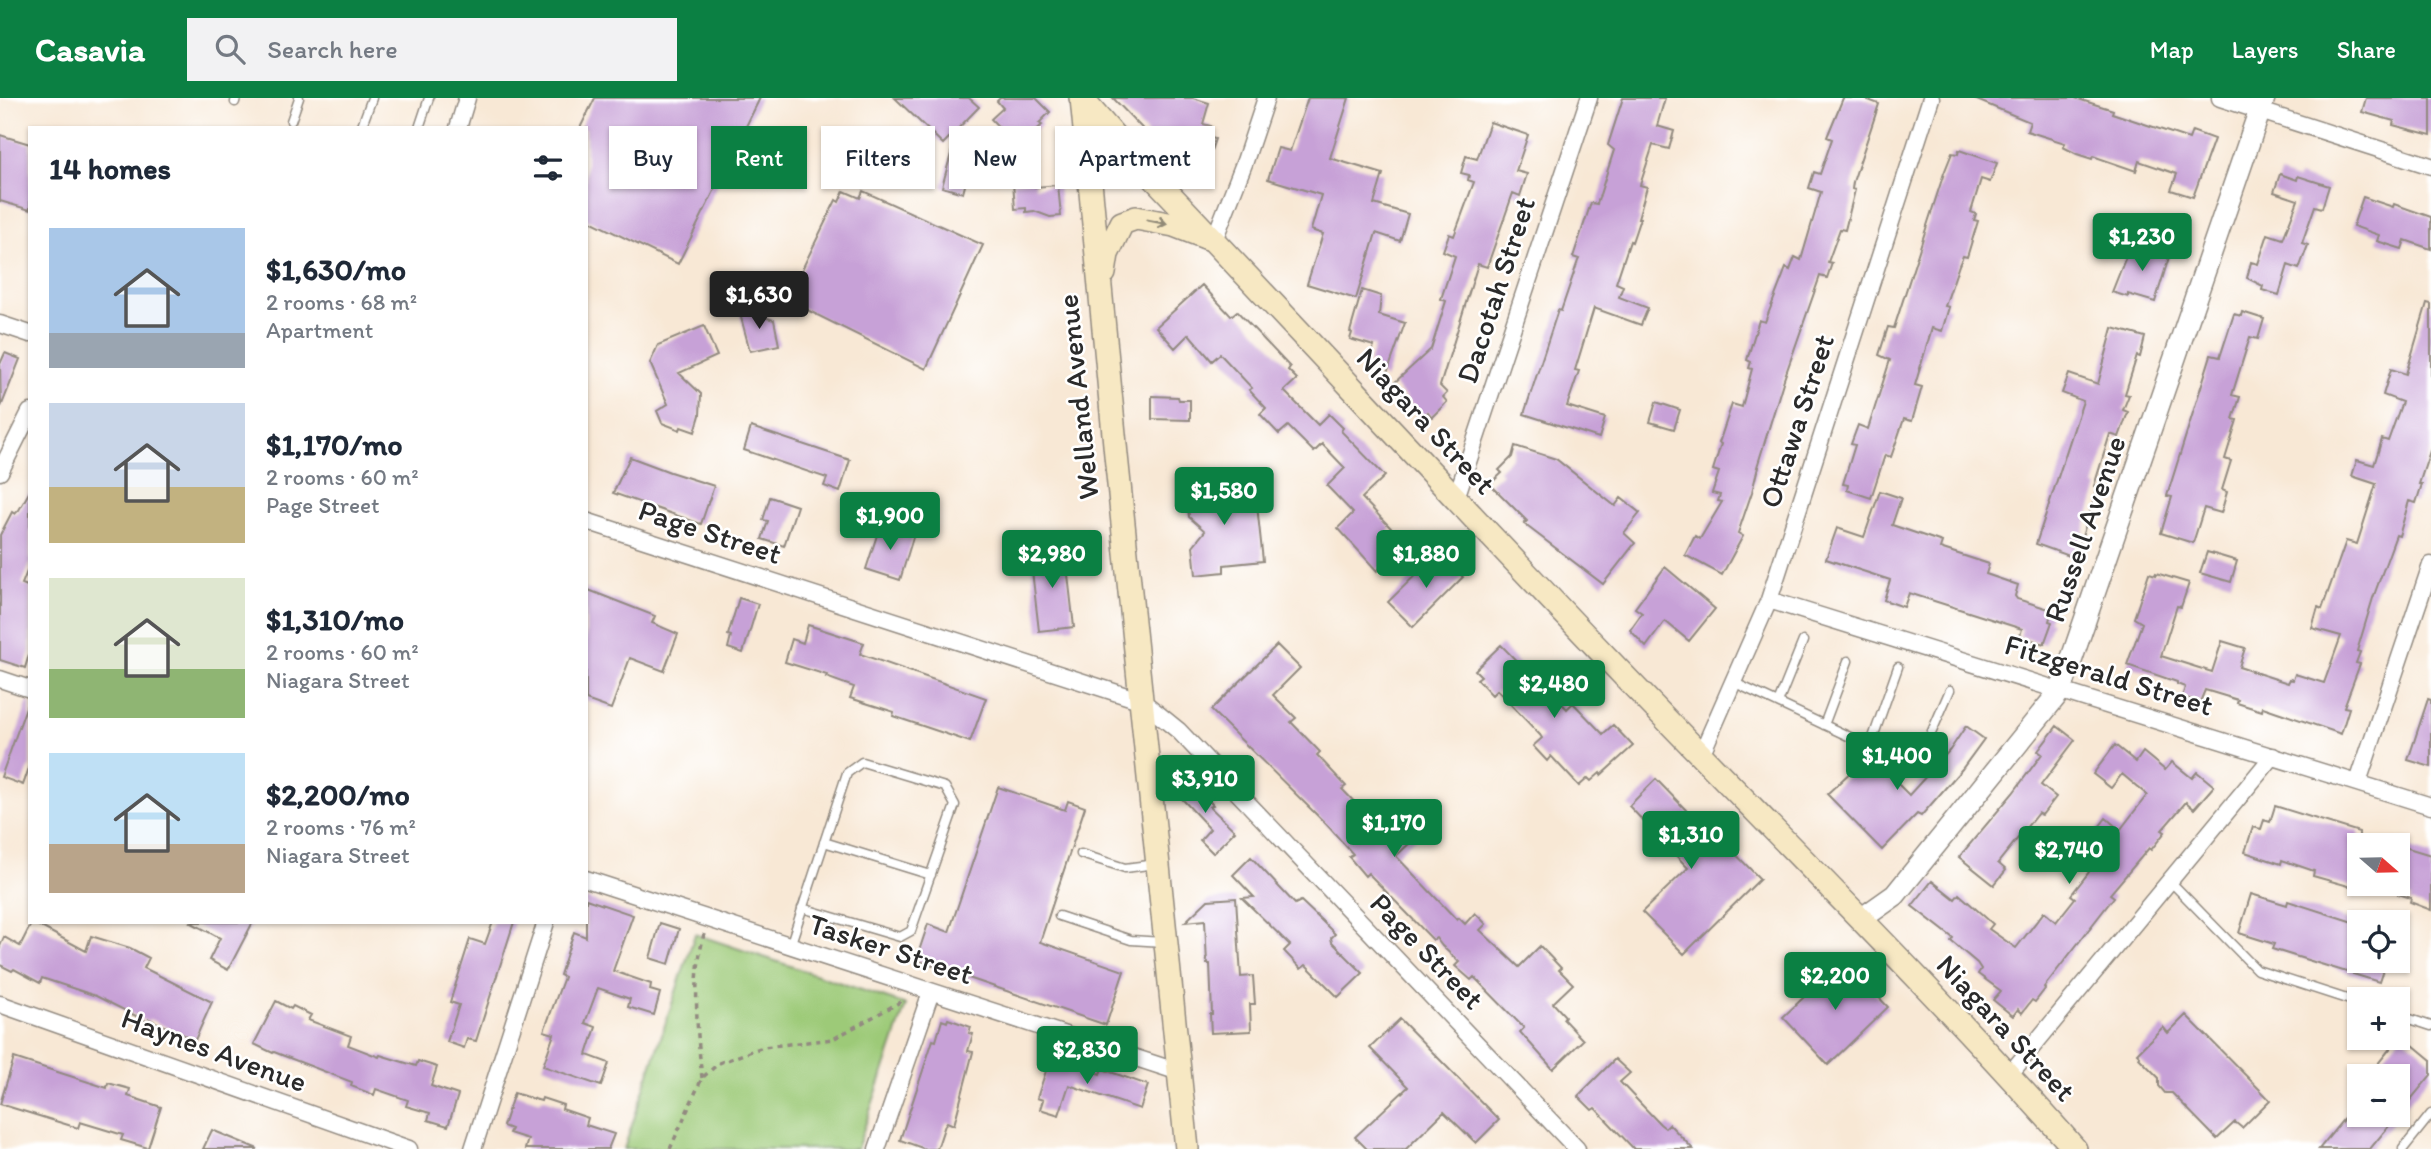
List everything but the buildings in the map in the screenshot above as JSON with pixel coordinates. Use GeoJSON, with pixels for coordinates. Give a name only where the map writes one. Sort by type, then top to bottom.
{"type":"FeatureCollection","features":[{"type":"Feature","properties":{"kind":"main road","name":"Niagara Street"},"geometry":{"type":"LineString","coordinates":[[1082,98],[1115,137],[1455,501],[1861,919],[2009,1074],[2075,1149]]}},
{"type":"Feature","properties":{"kind":"main road","name":"Welland Avenue"},"geometry":{"type":"LineString","coordinates":[[1082,98],[1100,300],[1187,1149]]}},
{"type":"Feature","properties":{"kind":"main road"},"geometry":{"type":"LineString","coordinates":[[1100,300],[1107,254],[1122,223],[1136,218],[1174,225],[1214,240]]}},
{"type":"Feature","properties":{"kind":"street"},"geometry":{"type":"LineString","coordinates":[[459,126],[467,98]]}},
{"type":"Feature","properties":{"kind":"street"},"geometry":{"type":"LineString","coordinates":[[1214,240],[1266,98]]}},
{"type":"Feature","properties":{"kind":"street","name":"Dacotah Street"},"geometry":{"type":"LineString","coordinates":[[1455,501],[1589,98]]}},
{"type":"Feature","properties":{"kind":"street","name":"Ottawa Street"},"geometry":{"type":"LineString","coordinates":[[1701,755],[1769,600],[1931,98]]}},
{"type":"Feature","properties":{"kind":"street"},"geometry":{"type":"LineString","coordinates":[[2220,98],[2262,104],[2431,166]]}},
{"type":"Feature","properties":{"kind":"street","name":"Russell Avenue"},"geometry":{"type":"LineString","coordinates":[[1861,919],[1895,895],[2061,690],[2262,104]]}},
{"type":"Feature","properties":{"kind":"street"},"geometry":{"type":"LineString","coordinates":[[0,324],[28,333]]}},
{"type":"Feature","properties":{"kind":"street"},"geometry":{"type":"LineString","coordinates":[[0,472],[28,416]]}},
{"type":"Feature","properties":{"kind":"street","name":"Page Street"},"geometry":{"type":"LineString","coordinates":[[588,522],[1142,701],[1179,731],[1577,1149]]}},
{"type":"Feature","properties":{"kind":"street"},"geometry":{"type":"LineString","coordinates":[[2358,782],[2431,565]]}},
{"type":"Feature","properties":{"kind":"street","name":"Fitzgerald Street"},"geometry":{"type":"LineString","coordinates":[[1769,600],[2431,806]]}},
{"type":"Feature","properties":{"kind":"street"},"geometry":{"type":"LineString","coordinates":[[0,679],[28,688]]}},
{"type":"Feature","properties":{"kind":"street"},"geometry":{"type":"LineString","coordinates":[[2009,1074],[2273,756]]}},
{"type":"Feature","properties":{"kind":"street","name":"Tasker Street"},"geometry":{"type":"LineString","coordinates":[[588,879],[1179,1072]]}},
{"type":"Feature","properties":{"kind":"street"},"geometry":{"type":"LineString","coordinates":[[473,1149],[545,924]]}},
{"type":"Feature","properties":{"kind":"street"},"geometry":{"type":"LineString","coordinates":[[877,1149],[927,991]]}},
{"type":"Feature","properties":{"kind":"street","name":"Haynes Avenue"},"geometry":{"type":"LineString","coordinates":[[0,1004],[409,1149]]}},
{"type":"Feature","properties":{"kind":"lane"},"geometry":{"type":"LineString","coordinates":[[290,121],[299,98]]}},
{"type":"Feature","properties":{"kind":"lane"},"geometry":{"type":"LineString","coordinates":[[362,126],[372,98]]}},
{"type":"Feature","properties":{"kind":"lane"},"geometry":{"type":"LineString","coordinates":[[420,126],[429,98]]}},
{"type":"Feature","properties":{"kind":"lane"},"geometry":{"type":"LineString","coordinates":[[1778,703],[1803,641]]}},
{"type":"Feature","properties":{"kind":"lane"},"geometry":{"type":"LineString","coordinates":[[1824,724],[1848,661]]}},
{"type":"Feature","properties":{"kind":"lane"},"geometry":{"type":"LineString","coordinates":[[1870,747],[1898,667]]}},
{"type":"Feature","properties":{"kind":"lane"},"geometry":{"type":"LineString","coordinates":[[1733,682],[1916,768],[1950,690]]}},
{"type":"Feature","properties":{"kind":"lane"},"geometry":{"type":"LineString","coordinates":[[790,946],[802,908],[824,842],[848,773],[862,762],[945,787],[955,805],[911,931],[900,937],[802,908]]}},
{"type":"Feature","properties":{"kind":"lane"},"geometry":{"type":"LineString","coordinates":[[824,842],[930,875]]}},
{"type":"Feature","properties":{"kind":"lane"},"geometry":{"type":"LineString","coordinates":[[1081,854],[1125,868],[1159,864]]}},
{"type":"Feature","properties":{"kind":"lane"},"geometry":{"type":"LineString","coordinates":[[2170,881],[2257,970],[2347,999]]}},
{"type":"Feature","properties":{"kind":"lane"},"geometry":{"type":"LineString","coordinates":[[1059,916],[1131,940],[1166,942]]}},
{"type":"Feature","properties":{"kind":"lane"},"geometry":{"type":"LineString","coordinates":[[2410,1019],[2431,1026]]}},
{"type":"Feature","properties":{"kind":"lane"},"geometry":{"type":"LineString","coordinates":[[2403,1149],[2431,1114]]}},
{"type":"Feature","properties":{"kind":"path"},"geometry":{"type":"LineString","coordinates":[[702,1078],[696,1024],[700,952],[708,919]]}},
{"type":"Feature","properties":{"kind":"path"},"geometry":{"type":"LineString","coordinates":[[670,1149],[702,1078],[719,1063],[763,1047],[833,1039],[927,991]]}},
{"type":"Feature","properties":{"kind":"green space"},"geometry":{"type":"Polygon","coordinates":[[[695,934],[906,1005],[857,1149],[624,1149],[695,934]]]}}]}
